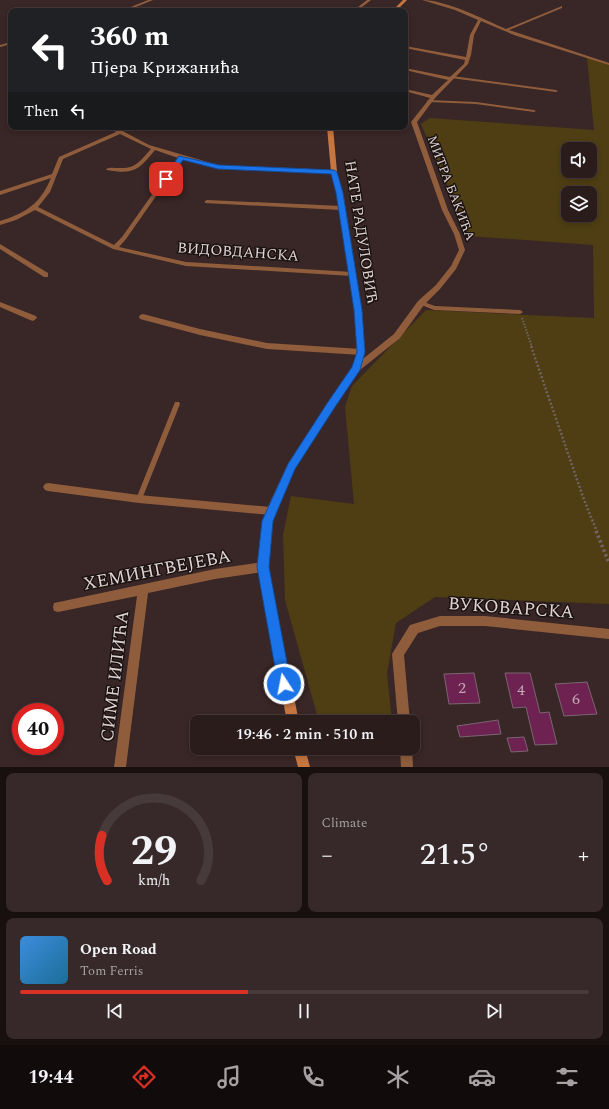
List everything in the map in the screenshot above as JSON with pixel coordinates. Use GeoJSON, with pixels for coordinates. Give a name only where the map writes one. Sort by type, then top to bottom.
{"type":"FeatureCollection","features":[{"type":"Feature","properties":{"kind":"street"},"geometry":{"type":"LineString","coordinates":[[131,8],[151,0]]}},
{"type":"Feature","properties":{"kind":"street"},"geometry":{"type":"LineString","coordinates":[[359,8],[369,0]]}},
{"type":"Feature","properties":{"kind":"street"},"geometry":{"type":"LineString","coordinates":[[397,8],[405,0]]}},
{"type":"Feature","properties":{"kind":"street"},"geometry":{"type":"LineString","coordinates":[[424,0],[456,9],[506,30],[609,64]]}},
{"type":"Feature","properties":{"kind":"street"},"geometry":{"type":"LineString","coordinates":[[506,30],[561,7]]}},
{"type":"Feature","properties":{"kind":"street"},"geometry":{"type":"LineString","coordinates":[[408,48],[468,59],[472,35],[480,20]]}},
{"type":"Feature","properties":{"kind":"street","name":"МИТРА БАКИЋА"},"geometry":{"type":"LineString","coordinates":[[356,368],[397,336],[421,304],[438,287],[454,267],[462,250],[457,234],[445,210],[414,122],[431,99],[466,64],[468,59]]}},
{"type":"Feature","properties":{"kind":"street"},"geometry":{"type":"LineString","coordinates":[[408,70],[452,78]]}},
{"type":"Feature","properties":{"kind":"street"},"geometry":{"type":"LineString","coordinates":[[408,91],[431,99]]}},
{"type":"Feature","properties":{"kind":"street"},"geometry":{"type":"LineString","coordinates":[[116,130],[154,148],[181,158],[218,167],[334,172]]}},
{"type":"Feature","properties":{"kind":"street","name":"НАТЕ РАДУЛОВИЋ"},"geometry":{"type":"LineString","coordinates":[[291,715],[263,567],[268,521],[291,467],[356,368],[361,352],[358,310],[341,208],[340,193],[334,172],[330,130]]}},
{"type":"Feature","properties":{"kind":"street"},"geometry":{"type":"LineString","coordinates":[[0,223],[36,208],[48,192],[61,158],[120,132]]}},
{"type":"Feature","properties":{"kind":"street"},"geometry":{"type":"LineString","coordinates":[[109,169],[129,171],[137,168],[154,148]]}},
{"type":"Feature","properties":{"kind":"street"},"geometry":{"type":"LineString","coordinates":[[115,248],[124,238],[181,158]]}},
{"type":"Feature","properties":{"kind":"street"},"geometry":{"type":"LineString","coordinates":[[0,193],[55,175]]}},
{"type":"Feature","properties":{"kind":"street"},"geometry":{"type":"LineString","coordinates":[[207,202],[341,208]]}},
{"type":"Feature","properties":{"kind":"street","name":"ВИДОВДАНСКА"},"geometry":{"type":"LineString","coordinates":[[36,208],[115,248],[186,264],[352,274]]}},
{"type":"Feature","properties":{"kind":"street"},"geometry":{"type":"LineString","coordinates":[[0,246],[46,275]]}},
{"type":"Feature","properties":{"kind":"street"},"geometry":{"type":"LineString","coordinates":[[0,304],[33,318]]}},
{"type":"Feature","properties":{"kind":"street"},"geometry":{"type":"LineString","coordinates":[[143,317],[200,332],[267,346],[361,352]]}},
{"type":"Feature","properties":{"kind":"street"},"geometry":{"type":"LineString","coordinates":[[48,488],[139,499],[271,511]]}},
{"type":"Feature","properties":{"kind":"street","name":"ХЕМИНГВЕЈЕВА"},"geometry":{"type":"LineString","coordinates":[[58,608],[215,574],[263,567]]}},
{"type":"Feature","properties":{"kind":"street","name":"СИМЕ ИЛИЋА"},"geometry":{"type":"LineString","coordinates":[[120,767],[143,589]]}},
{"type":"Feature","properties":{"kind":"street","name":"ВУКОВАРСКА"},"geometry":{"type":"LineString","coordinates":[[403,715],[398,654],[414,629],[440,621],[485,621],[609,634]]}},
{"type":"Feature","properties":{"kind":"street"},"geometry":{"type":"LineString","coordinates":[[301,755],[304,767]]}},
{"type":"Feature","properties":{"kind":"street"},"geometry":{"type":"LineString","coordinates":[[406,755],[407,767]]}},
{"type":"Feature","properties":{"kind":"lane"},"geometry":{"type":"LineString","coordinates":[[452,78],[556,90]]}},
{"type":"Feature","properties":{"kind":"lane"},"geometry":{"type":"LineString","coordinates":[[431,99],[476,103],[534,111]]}},
{"type":"Feature","properties":{"kind":"lane"},"geometry":{"type":"LineString","coordinates":[[421,304],[434,308],[520,312]]}},
{"type":"Feature","properties":{"kind":"lane"},"geometry":{"type":"LineString","coordinates":[[139,499],[177,404]]}},
{"type":"Feature","properties":{"kind":"path"},"geometry":{"type":"LineString","coordinates":[[520,312],[583,497],[609,563]]}},
{"type":"Feature","properties":{"kind":"shaded area"},"geometry":{"type":"Polygon","coordinates":[[[587,57],[609,63],[609,604],[435,597],[396,623],[387,673],[391,715],[317,715],[285,600],[283,535],[291,496],[354,504],[345,407],[352,386],[426,310],[594,318],[593,245],[469,236],[421,124],[430,118],[594,130],[587,57]]]}},
{"type":"Feature","properties":{"kind":"building"},"geometry":{"type":"Polygon","coordinates":[[[474,673],[480,703],[449,704],[444,674],[474,673]]]}},
{"type":"Feature","properties":{"kind":"building"},"geometry":{"type":"Polygon","coordinates":[[[505,673],[530,673],[540,713],[549,712],[557,744],[535,745],[526,707],[513,708],[505,673]]]}},
{"type":"Feature","properties":{"kind":"building"},"geometry":{"type":"Polygon","coordinates":[[[587,682],[597,714],[564,716],[555,684],[587,682]]]}},
{"type":"Feature","properties":{"kind":"building"},"geometry":{"type":"Polygon","coordinates":[[[498,720],[501,734],[460,737],[457,726],[498,720]]]}},
{"type":"Feature","properties":{"kind":"building"},"geometry":{"type":"Polygon","coordinates":[[[524,737],[528,751],[511,752],[507,738],[524,737]]]}},
{"type":"Feature","properties":{"kind":"route"},"geometry":{"type":"LineString","coordinates":[[166,179],[181,158],[218,167],[334,172],[340,193],[346,244],[358,310],[361,352],[356,368],[346,385],[331,404],[291,467],[268,521],[263,567],[284,684]]}}]}
